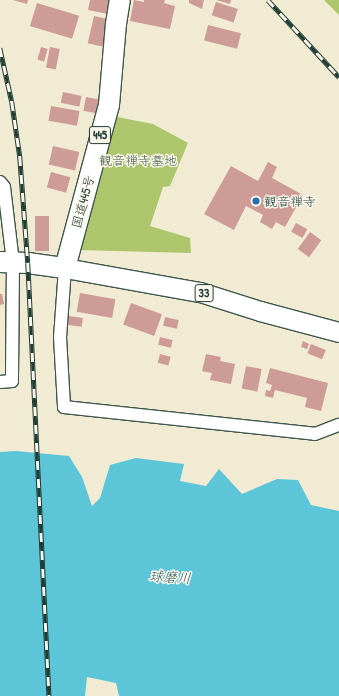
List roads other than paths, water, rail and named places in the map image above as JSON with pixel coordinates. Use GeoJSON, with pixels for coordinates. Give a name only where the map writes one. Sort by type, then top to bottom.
{"type":"FeatureCollection","features":[{"type":"Feature","properties":{"kind":"highway","name":"国道445号"},"geometry":{"type":"LineString","coordinates":[[66,268],[109,105],[116,24],[120,0]]}},
{"type":"Feature","properties":{"kind":"highway"},"geometry":{"type":"LineString","coordinates":[[6,262],[66,268]]}},
{"type":"Feature","properties":{"kind":"main road","name":"33"},"geometry":{"type":"LineString","coordinates":[[66,268],[200,292],[260,311],[339,332]]}},
{"type":"Feature","properties":{"kind":"street"},"geometry":{"type":"LineString","coordinates":[[0,182],[4,187],[12,381],[0,382]]}},
{"type":"Feature","properties":{"kind":"street"},"geometry":{"type":"LineString","coordinates":[[66,268],[60,337],[64,407],[315,434],[339,426]]}},
{"type":"Feature","properties":{"kind":"water","name":"球磨川"},"geometry":{"type":"Polygon","coordinates":[[[16,451],[69,456],[82,477],[92,506],[100,498],[110,465],[136,458],[184,464],[180,481],[206,486],[219,469],[242,494],[277,479],[298,480],[311,505],[339,511],[339,696],[119,696],[116,683],[87,677],[85,696],[0,696],[0,452],[16,451]]]}},
{"type":"Feature","properties":{"kind":"railway"},"geometry":{"type":"LineString","coordinates":[[268,0],[339,77]]}},
{"type":"Feature","properties":{"kind":"railway"},"geometry":{"type":"LineString","coordinates":[[0,48],[12,102],[20,157],[28,263],[49,696]]}},
{"type":"Feature","properties":{"kind":"place","name":"観音禅寺"},"geometry":{"type":"Point","coordinates":[256,201]}},
{"type":"Feature","properties":{"kind":"park label","name":"観音禅寺墓地"},"geometry":{"type":"Point","coordinates":[138,160]}}]}
